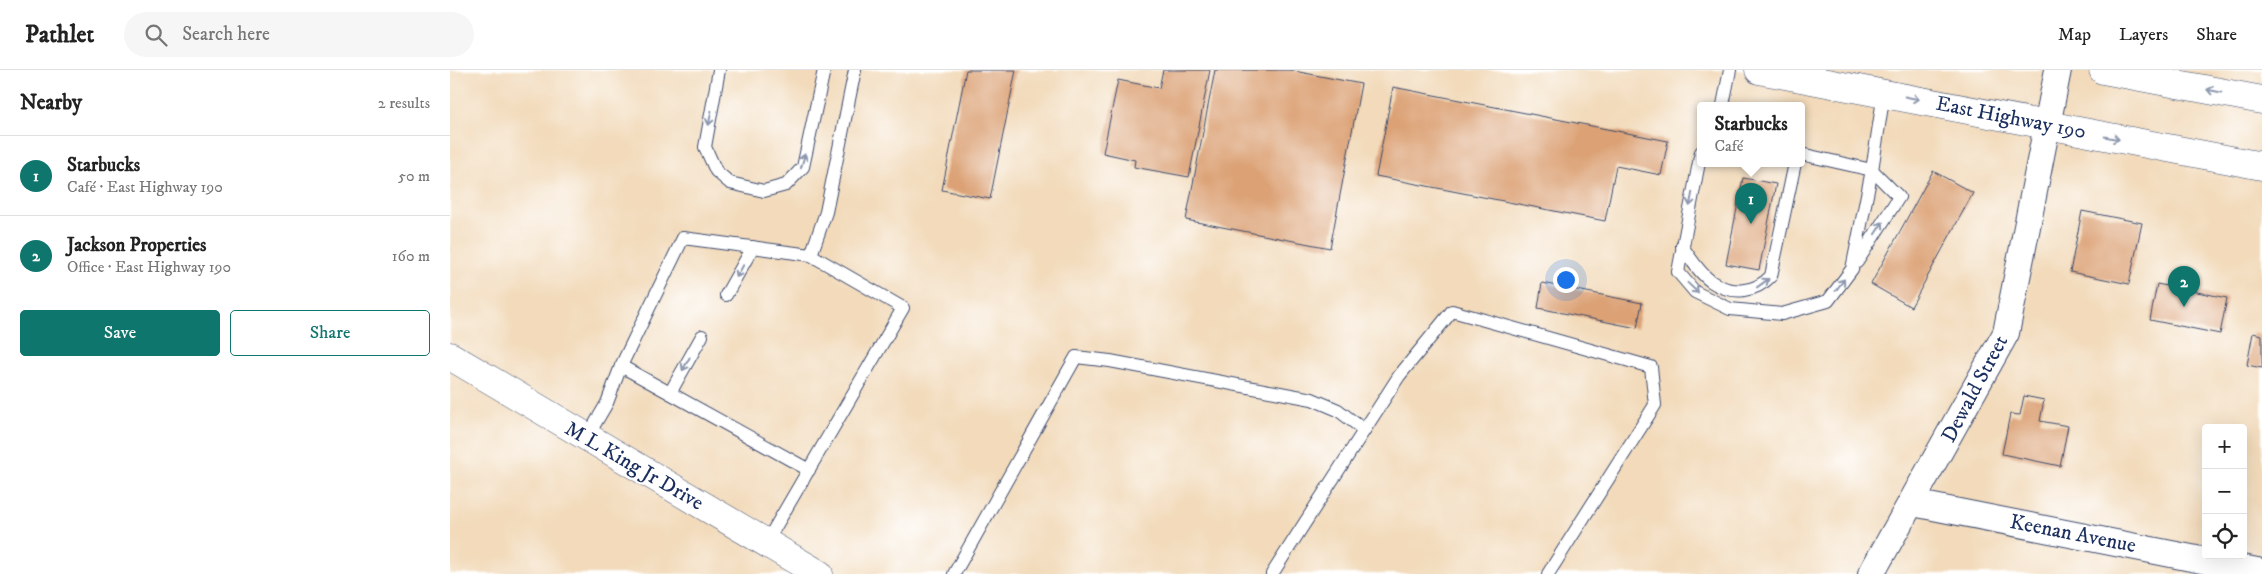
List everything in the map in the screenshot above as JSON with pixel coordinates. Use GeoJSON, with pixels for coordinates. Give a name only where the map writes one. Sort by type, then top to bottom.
{"type":"FeatureCollection","features":[{"type":"Feature","properties":{"kind":"main road","name":"East Highway 190"},"geometry":{"type":"LineString","coordinates":[[1760,70],[2262,166]]}},
{"type":"Feature","properties":{"kind":"main road"},"geometry":{"type":"LineString","coordinates":[[2103,70],[2262,100]]}},
{"type":"Feature","properties":{"kind":"main road","name":"M L King Jr Drive"},"geometry":{"type":"LineString","coordinates":[[450,356],[586,438],[820,574]]}},
{"type":"Feature","properties":{"kind":"street","name":"Dewald Street"},"geometry":{"type":"LineString","coordinates":[[1871,574],[2006,333],[2058,70]]}},
{"type":"Feature","properties":{"kind":"street","name":"Keenan Avenue"},"geometry":{"type":"LineString","coordinates":[[1913,502],[2262,572]]}},
{"type":"Feature","properties":{"kind":"lane"},"geometry":{"type":"LineString","coordinates":[[719,70],[705,147],[716,171],[730,183],[764,191],[786,185],[803,168],[824,70]]}},
{"type":"Feature","properties":{"kind":"lane"},"geometry":{"type":"LineString","coordinates":[[811,254],[826,212],[855,70]]}},
{"type":"Feature","properties":{"kind":"lane"},"geometry":{"type":"LineString","coordinates":[[1724,102],[1730,70]]}},
{"type":"Feature","properties":{"kind":"lane"},"geometry":{"type":"LineString","coordinates":[[1852,269],[1872,170],[1884,93]]}},
{"type":"Feature","properties":{"kind":"lane"},"geometry":{"type":"LineString","coordinates":[[1698,167],[1678,272],[1696,292],[1730,309],[1782,314],[1828,300],[1852,269],[1898,197],[1872,170],[1805,155]]}},
{"type":"Feature","properties":{"kind":"lane"},"geometry":{"type":"LineString","coordinates":[[1682,246],[1711,282],[1730,290],[1747,291],[1762,286],[1771,276],[1793,167]]}},
{"type":"Feature","properties":{"kind":"lane"},"geometry":{"type":"LineString","coordinates":[[586,438],[607,402],[621,366],[684,238],[811,254],[903,308],[766,543]]}},
{"type":"Feature","properties":{"kind":"lane"},"geometry":{"type":"LineString","coordinates":[[726,295],[753,247]]}},
{"type":"Feature","properties":{"kind":"lane"},"geometry":{"type":"LineString","coordinates":[[1272,574],[1399,376],[1452,312],[1651,367],[1656,405],[1548,574]]}},
{"type":"Feature","properties":{"kind":"lane"},"geometry":{"type":"LineString","coordinates":[[670,393],[702,336]]}},
{"type":"Feature","properties":{"kind":"lane"},"geometry":{"type":"LineString","coordinates":[[954,574],[1076,357],[1110,361],[1312,399],[1338,410],[1364,430]]}},
{"type":"Feature","properties":{"kind":"lane"},"geometry":{"type":"LineString","coordinates":[[621,366],[809,470]]}},
{"type":"Feature","properties":{"kind":"building"},"geometry":{"type":"Polygon","coordinates":[[[966,70],[1016,70],[990,199],[942,190],[966,70]]]}},
{"type":"Feature","properties":{"kind":"building"},"geometry":{"type":"Polygon","coordinates":[[[1163,70],[1210,70],[1189,177],[1134,167],[1135,160],[1103,153],[1118,80],[1159,88],[1163,70]]]}},
{"type":"Feature","properties":{"kind":"building"},"geometry":{"type":"Polygon","coordinates":[[[1215,70],[1289,70],[1361,84],[1330,248],[1186,220],[1215,70]]]}},
{"type":"Feature","properties":{"kind":"building"},"geometry":{"type":"Polygon","coordinates":[[[1393,87],[1668,141],[1661,175],[1616,166],[1605,221],[1376,176],[1393,87]]]}},
{"type":"Feature","properties":{"kind":"building"},"geometry":{"type":"Polygon","coordinates":[[[1933,171],[1973,193],[1911,307],[1871,284],[1933,171]]]}},
{"type":"Feature","properties":{"kind":"building"},"geometry":{"type":"Polygon","coordinates":[[[1743,178],[1776,184],[1759,270],[1726,264],[1743,178]]]}},
{"type":"Feature","properties":{"kind":"building"},"geometry":{"type":"Polygon","coordinates":[[[2082,211],[2142,223],[2129,284],[2070,272],[2082,211]]]}},
{"type":"Feature","properties":{"kind":"building"},"geometry":{"type":"Polygon","coordinates":[[[1542,283],[1642,303],[1637,328],[1538,308],[1542,283]]]}},
{"type":"Feature","properties":{"kind":"building"},"geometry":{"type":"Polygon","coordinates":[[[2157,284],[2227,298],[2220,334],[2150,320],[2157,284]]]}},
{"type":"Feature","properties":{"kind":"building"},"geometry":{"type":"Polygon","coordinates":[[[2253,333],[2262,335],[2262,368],[2247,365],[2253,333]]]}},
{"type":"Feature","properties":{"kind":"building"},"geometry":{"type":"Polygon","coordinates":[[[2024,396],[2044,400],[2040,421],[2068,426],[2060,466],[2002,454],[2010,414],[2020,415],[2024,396]]]}},
{"type":"Feature","properties":{"kind":"place","name":"Starbucks"},"geometry":{"type":"Point","coordinates":[1751,224]}},
{"type":"Feature","properties":{"kind":"place","name":"Jackson Properties"},"geometry":{"type":"Point","coordinates":[2184,307]}}]}
